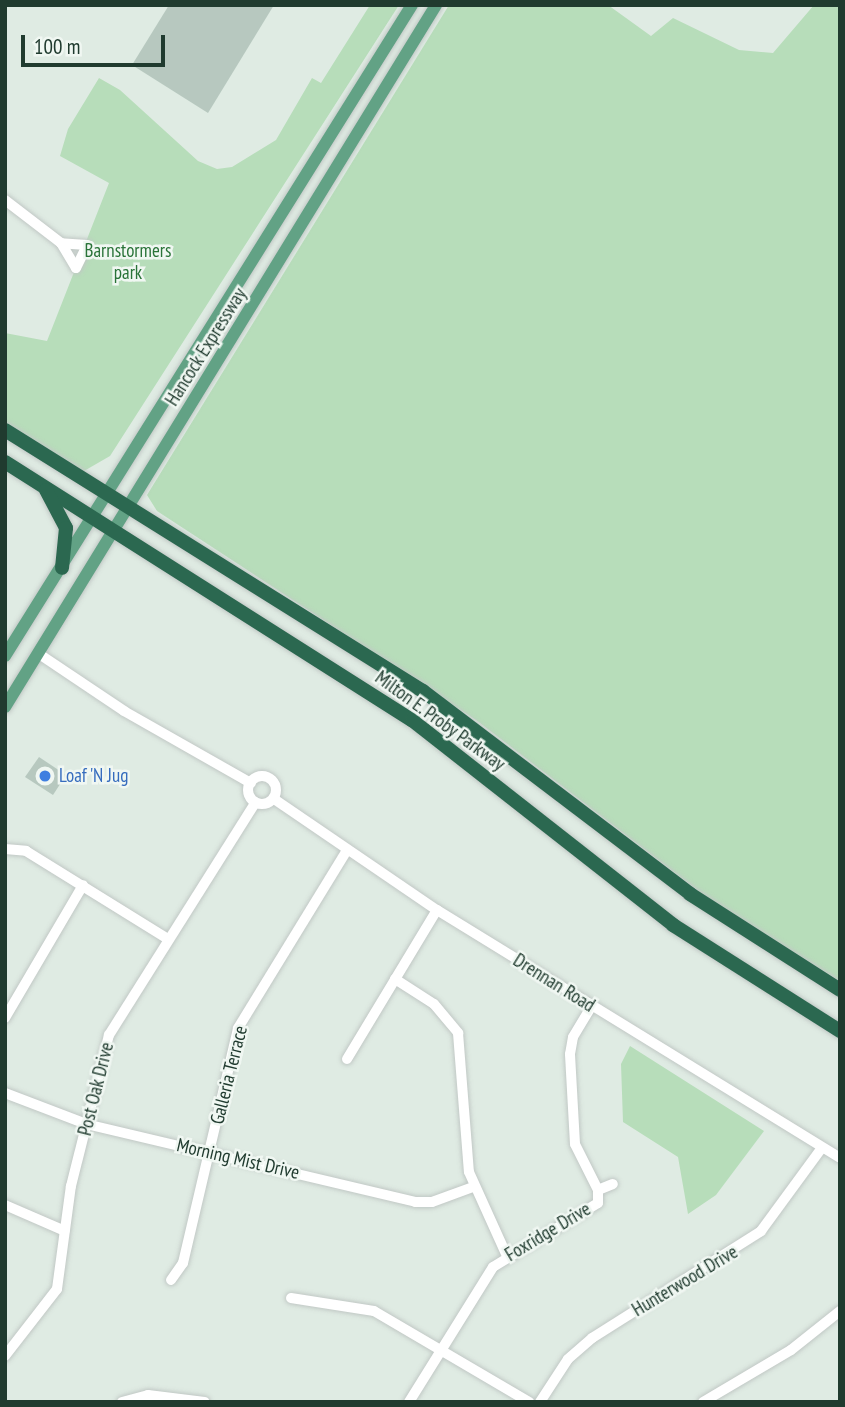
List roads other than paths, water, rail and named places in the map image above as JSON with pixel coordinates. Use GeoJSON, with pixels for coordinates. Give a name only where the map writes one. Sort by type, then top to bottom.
{"type":"FeatureCollection","features":[{"type":"Feature","properties":{"kind":"highway","name":"Milton E. Proby Parkway"},"geometry":{"type":"LineString","coordinates":[[5,430],[423,691],[690,894],[840,990]]}},
{"type":"Feature","properties":{"kind":"highway","name":"Milton E. Proby Parkway"},"geometry":{"type":"LineString","coordinates":[[5,462],[412,720],[673,925],[840,1031]]}},
{"type":"Feature","properties":{"kind":"highway"},"geometry":{"type":"LineString","coordinates":[[44,486],[66,528],[62,568]]}},
{"type":"Feature","properties":{"kind":"main road","name":"Hancock Expressway"},"geometry":{"type":"LineString","coordinates":[[5,656],[412,5]]}},
{"type":"Feature","properties":{"kind":"main road","name":"Hancock Expressway"},"geometry":{"type":"LineString","coordinates":[[5,707],[130,508],[436,5]]}},
{"type":"Feature","properties":{"kind":"street"},"geometry":{"type":"LineString","coordinates":[[5,200],[61,243]]}},
{"type":"Feature","properties":{"kind":"street"},"geometry":{"type":"LineString","coordinates":[[39,653],[124,711],[250,783],[256,803],[274,799]]}},
{"type":"Feature","properties":{"kind":"street","name":"Drennan Road"},"geometry":{"type":"LineString","coordinates":[[250,783],[270,779],[276,786],[274,799],[437,910],[821,1149],[840,1158]]}},
{"type":"Feature","properties":{"kind":"street","name":"Post Oak Drive"},"geometry":{"type":"LineString","coordinates":[[5,1356],[53,1297],[86,1124],[109,1035],[256,803]]}},
{"type":"Feature","properties":{"kind":"street"},"geometry":{"type":"LineString","coordinates":[[5,849],[26,851],[168,939]]}},
{"type":"Feature","properties":{"kind":"street","name":"Galleria Terrace"},"geometry":{"type":"LineString","coordinates":[[171,1280],[183,1263],[245,1013],[347,850]]}},
{"type":"Feature","properties":{"kind":"street"},"geometry":{"type":"LineString","coordinates":[[5,1018],[83,885]]}},
{"type":"Feature","properties":{"kind":"street"},"geometry":{"type":"LineString","coordinates":[[347,1059],[437,910]]}},
{"type":"Feature","properties":{"kind":"street"},"geometry":{"type":"LineString","coordinates":[[395,979],[435,1004],[458,1033],[466,1158],[473,1187],[506,1254]]}},
{"type":"Feature","properties":{"kind":"street","name":"Foxridge Drive"},"geometry":{"type":"LineString","coordinates":[[409,1402],[482,1280],[506,1254],[598,1203],[598,1190],[575,1144],[570,1054],[573,1037],[592,1007]]}},
{"type":"Feature","properties":{"kind":"street","name":"Morning Mist Drive"},"geometry":{"type":"LineString","coordinates":[[5,1093],[86,1124],[424,1203],[473,1187]]}},
{"type":"Feature","properties":{"kind":"street","name":"Hunterwood Drive"},"geometry":{"type":"LineString","coordinates":[[540,1402],[568,1359],[592,1338],[761,1231],[821,1149]]}},
{"type":"Feature","properties":{"kind":"street"},"geometry":{"type":"LineString","coordinates":[[598,1190],[613,1184]]}},
{"type":"Feature","properties":{"kind":"street"},"geometry":{"type":"LineString","coordinates":[[5,1205],[65,1231]]}},
{"type":"Feature","properties":{"kind":"street"},"geometry":{"type":"LineString","coordinates":[[291,1298],[374,1311],[529,1402]]}},
{"type":"Feature","properties":{"kind":"street"},"geometry":{"type":"LineString","coordinates":[[703,1402],[791,1350],[840,1311]]}},
{"type":"Feature","properties":{"kind":"street"},"geometry":{"type":"LineString","coordinates":[[122,1402],[148,1395],[205,1402]]}},
{"type":"Feature","properties":{"kind":"place","name":"Loaf 'N Jug"},"geometry":{"type":"Point","coordinates":[45,776]}},
{"type":"Feature","properties":{"kind":"park label","name":"Barnstormers park"},"geometry":{"type":"Point","coordinates":[128,262]}}]}
